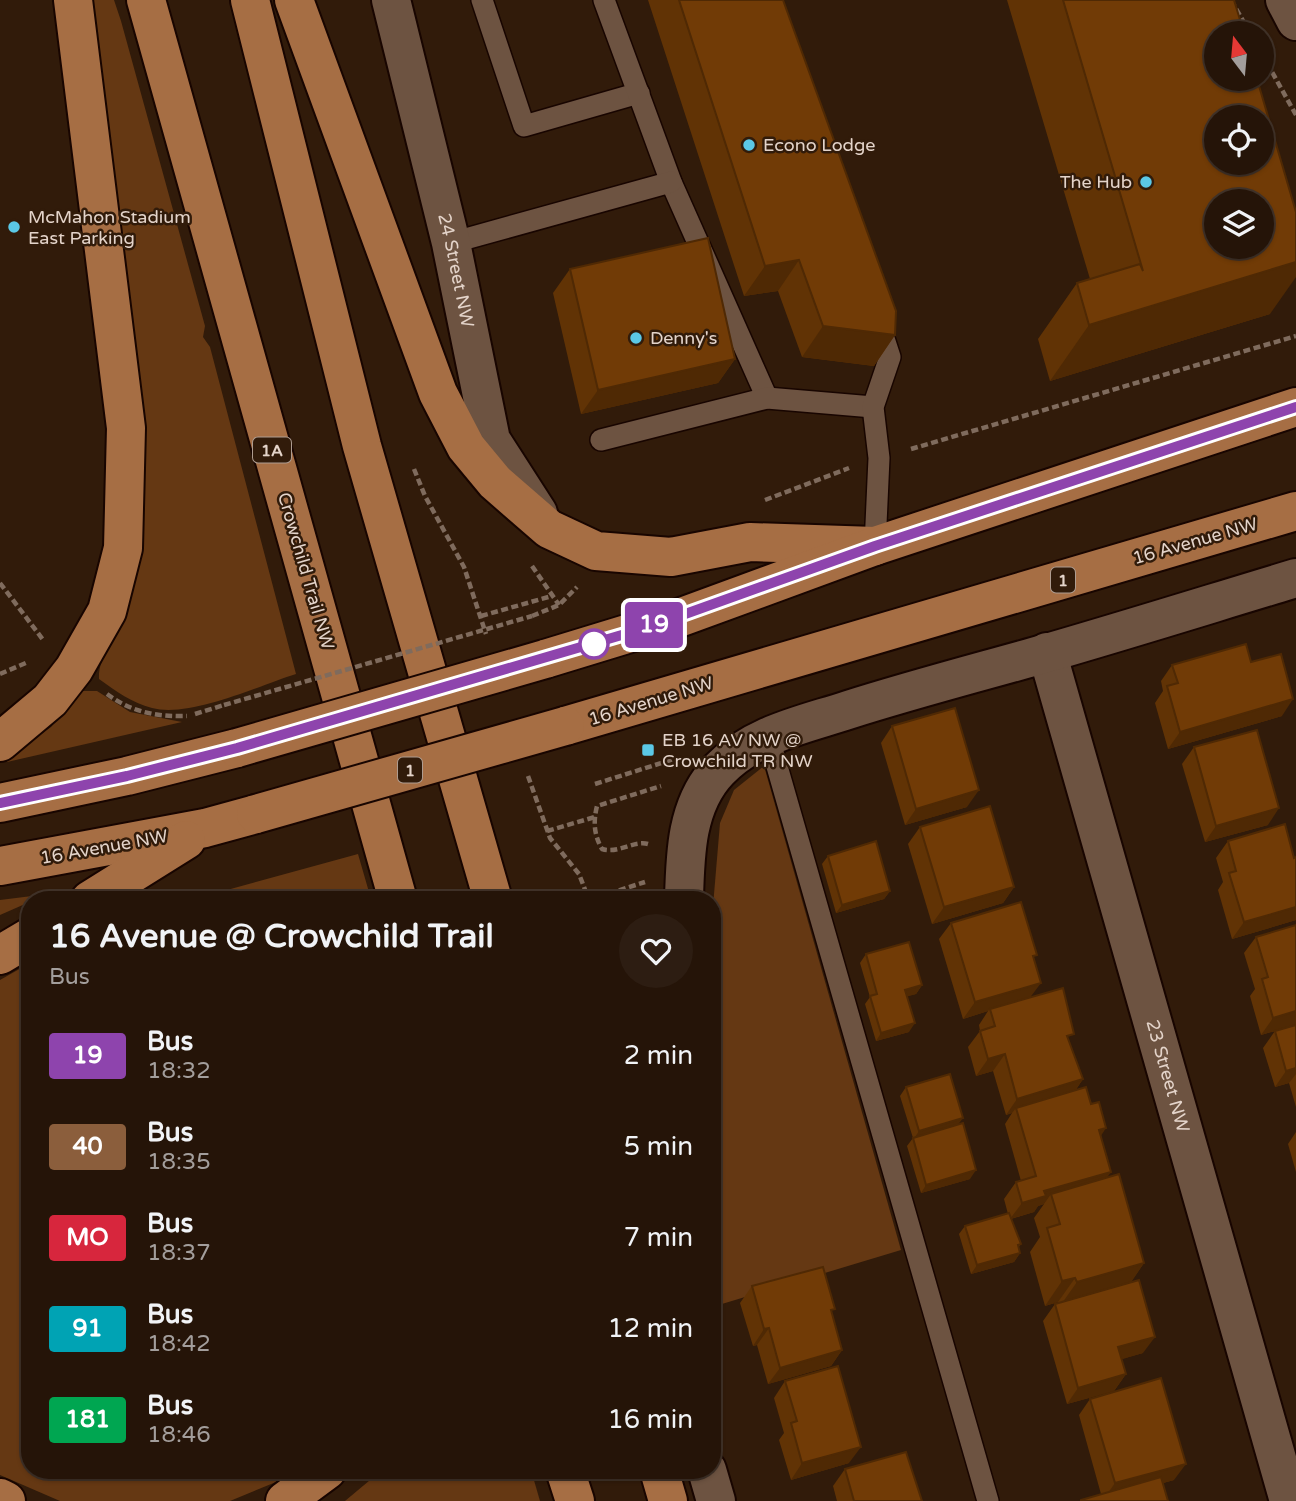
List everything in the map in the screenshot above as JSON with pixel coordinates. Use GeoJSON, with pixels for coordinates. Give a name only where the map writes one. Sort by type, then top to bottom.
{"type":"FeatureCollection","features":[{"type":"Feature","properties":{"kind":"highway"},"geometry":{"type":"LineString","coordinates":[[0,743],[50,701],[75,669],[107,611],[123,548],[126,428],[73,0]]}},
{"type":"Feature","properties":{"kind":"highway","name":"Crowchild Trail NW"},"geometry":{"type":"LineString","coordinates":[[146,0],[395,891]]}},
{"type":"Feature","properties":{"kind":"highway"},"geometry":{"type":"LineString","coordinates":[[250,0],[362,446],[490,891]]}},
{"type":"Feature","properties":{"kind":"highway"},"geometry":{"type":"LineString","coordinates":[[293,0],[438,393],[466,447],[495,482],[549,530],[596,551],[671,557],[750,542],[875,546]]}},
{"type":"Feature","properties":{"kind":"highway"},"geometry":{"type":"LineString","coordinates":[[0,803],[127,776],[237,748],[676,619],[875,546],[1296,407]]}},
{"type":"Feature","properties":{"kind":"highway","name":"16 Avenue NW"},"geometry":{"type":"LineString","coordinates":[[0,866],[205,828],[565,726],[1296,511]]}},
{"type":"Feature","properties":{"kind":"highway"},"geometry":{"type":"LineString","coordinates":[[104,891],[205,828]]}},
{"type":"Feature","properties":{"kind":"highway"},"geometry":{"type":"LineString","coordinates":[[0,955],[21,942]]}},
{"type":"Feature","properties":{"kind":"highway"},"geometry":{"type":"LineString","coordinates":[[285,1501],[296,1496],[316,1479]]}},
{"type":"Feature","properties":{"kind":"highway"},"geometry":{"type":"LineString","coordinates":[[568,1479],[575,1501]]}},
{"type":"Feature","properties":{"kind":"highway"},"geometry":{"type":"LineString","coordinates":[[662,1479],[668,1501]]}},
{"type":"Feature","properties":{"kind":"highway"},"geometry":{"type":"LineString","coordinates":[[0,1498],[6,1501]]}},
{"type":"Feature","properties":{"kind":"street","name":"24 Street NW"},"geometry":{"type":"LineString","coordinates":[[391,0],[451,243],[491,440],[549,530]]}},
{"type":"Feature","properties":{"kind":"street"},"geometry":{"type":"LineString","coordinates":[[1285,0],[1296,21]]}},
{"type":"Feature","properties":{"kind":"street"},"geometry":{"type":"LineString","coordinates":[[684,891],[685,862],[692,820],[701,794],[719,770],[747,747],[768,735],[907,691],[1296,578]]}},
{"type":"Feature","properties":{"kind":"street","name":"23 Street NW"},"geometry":{"type":"LineString","coordinates":[[1047,652],[1289,1501]]}},
{"type":"Feature","properties":{"kind":"street"},"geometry":{"type":"LineString","coordinates":[[710,1479],[716,1501]]}},
{"type":"Feature","properties":{"kind":"lane"},"geometry":{"type":"LineString","coordinates":[[482,0],[524,126],[639,93]]}},
{"type":"Feature","properties":{"kind":"lane"},"geometry":{"type":"LineString","coordinates":[[604,0],[671,182],[767,398]]}},
{"type":"Feature","properties":{"kind":"lane"},"geometry":{"type":"LineString","coordinates":[[451,243],[671,182]]}},
{"type":"Feature","properties":{"kind":"lane"},"geometry":{"type":"LineString","coordinates":[[869,295],[890,357],[873,407],[879,458],[875,546]]}},
{"type":"Feature","properties":{"kind":"lane"},"geometry":{"type":"LineString","coordinates":[[601,440],[767,398],[873,407]]}},
{"type":"Feature","properties":{"kind":"lane"},"geometry":{"type":"LineString","coordinates":[[768,735],[988,1501]]}},
{"type":"Feature","properties":{"kind":"path"},"geometry":{"type":"LineString","coordinates":[[1231,0],[1243,21]]}},
{"type":"Feature","properties":{"kind":"path"},"geometry":{"type":"LineString","coordinates":[[1274,76],[1296,115]]}},
{"type":"Feature","properties":{"kind":"path"},"geometry":{"type":"LineString","coordinates":[[759,502],[879,458],[1296,336]]}},
{"type":"Feature","properties":{"kind":"path"},"geometry":{"type":"LineString","coordinates":[[410,459],[425,496],[464,566],[481,616],[552,596]]}},
{"type":"Feature","properties":{"kind":"path"},"geometry":{"type":"LineString","coordinates":[[530,564],[559,605]]}},
{"type":"Feature","properties":{"kind":"path"},"geometry":{"type":"LineString","coordinates":[[105,692],[123,706],[153,715],[185,717],[532,616],[559,605],[584,581]]}},
{"type":"Feature","properties":{"kind":"path"},"geometry":{"type":"LineString","coordinates":[[0,583],[49,647]]}},
{"type":"Feature","properties":{"kind":"path"},"geometry":{"type":"LineString","coordinates":[[595,784],[668,762],[684,754]]}},
{"type":"Feature","properties":{"kind":"path"},"geometry":{"type":"LineString","coordinates":[[668,762],[674,772]]}},
{"type":"Feature","properties":{"kind":"path"},"geometry":{"type":"LineString","coordinates":[[652,848],[646,842],[609,851],[602,849],[596,838],[594,817],[597,806],[670,783]]}},
{"type":"Feature","properties":{"kind":"path"},"geometry":{"type":"LineString","coordinates":[[547,831],[594,817]]}},
{"type":"Feature","properties":{"kind":"path"},"geometry":{"type":"LineString","coordinates":[[544,825],[579,874],[586,891]]}},
{"type":"Feature","properties":{"kind":"path"},"geometry":{"type":"LineString","coordinates":[[616,891],[650,880]]}},
{"type":"Feature","properties":{"kind":"shaded area"},"geometry":{"type":"Polygon","coordinates":[[[85,0],[114,0],[121,21],[205,326],[203,337],[210,347],[296,674],[224,699],[185,709],[168,710],[145,706],[99,679],[101,664],[119,632],[131,599],[142,519],[85,0]]]}},
{"type":"Feature","properties":{"kind":"shaded area"},"geometry":{"type":"Polygon","coordinates":[[[81,691],[97,691],[130,712],[182,722],[7,762],[5,759],[51,727],[81,691]]]}},
{"type":"Feature","properties":{"kind":"shaded area"},"geometry":{"type":"Polygon","coordinates":[[[764,766],[901,1250],[721,1304],[721,891],[714,891],[720,823],[734,790],[764,766]]]}},
{"type":"Feature","properties":{"kind":"shaded area"},"geometry":{"type":"Polygon","coordinates":[[[358,854],[369,891],[223,891],[358,854]]]}},
{"type":"Feature","properties":{"kind":"shaded area"},"geometry":{"type":"Polygon","coordinates":[[[21,897],[21,906],[0,915],[0,900],[21,897]]]}},
{"type":"Feature","properties":{"kind":"shaded area"},"geometry":{"type":"Polygon","coordinates":[[[21,968],[21,1479],[283,1479],[230,1501],[60,1501],[0,1475],[0,980],[21,968]]]}},
{"type":"Feature","properties":{"kind":"shaded area"},"geometry":{"type":"Polygon","coordinates":[[[371,1479],[534,1479],[540,1501],[345,1501],[371,1479]]]}},
{"type":"Feature","properties":{"kind":"building","name":"Econo Lodge"},"geometry":{"type":"Polygon","coordinates":[[[679,0],[783,0],[896,311],[895,335],[823,326],[799,260],[765,266],[679,0]]]}},
{"type":"Feature","properties":{"kind":"building"},"geometry":{"type":"Polygon","coordinates":[[[1063,0],[1234,0],[1240,21],[1204,21],[1204,91],[1261,91],[1265,105],[1204,105],[1204,175],[1274,175],[1274,137],[1296,212],[1296,262],[1089,325],[1077,283],[1140,264],[1143,271],[1063,0]]]}},
{"type":"Feature","properties":{"kind":"building","name":"Denny's"},"geometry":{"type":"Polygon","coordinates":[[[708,238],[735,359],[598,390],[570,269],[708,238]]]}},
{"type":"Feature","properties":{"kind":"building"},"geometry":{"type":"Polygon","coordinates":[[[1246,644],[1251,662],[1281,654],[1293,699],[1180,732],[1167,686],[1178,683],[1172,665],[1246,644]]]}},
{"type":"Feature","properties":{"kind":"building"},"geometry":{"type":"Polygon","coordinates":[[[955,708],[979,790],[916,809],[892,726],[955,708]]]}},
{"type":"Feature","properties":{"kind":"building"},"geometry":{"type":"Polygon","coordinates":[[[1257,730],[1279,808],[1216,826],[1194,747],[1257,730]]]}},
{"type":"Feature","properties":{"kind":"building"},"geometry":{"type":"Polygon","coordinates":[[[990,806],[1014,887],[944,907],[920,827],[990,806]]]}},
{"type":"Feature","properties":{"kind":"building"},"geometry":{"type":"Polygon","coordinates":[[[1285,824],[1294,858],[1296,857],[1296,907],[1244,922],[1229,873],[1236,871],[1228,841],[1285,824]]]}},
{"type":"Feature","properties":{"kind":"building"},"geometry":{"type":"Polygon","coordinates":[[[876,841],[890,891],[842,905],[828,856],[876,841]]]}},
{"type":"Feature","properties":{"kind":"building"},"geometry":{"type":"Polygon","coordinates":[[[1021,902],[1037,955],[1033,956],[1041,983],[975,1002],[951,923],[1021,902]]]}},
{"type":"Feature","properties":{"kind":"building"},"geometry":{"type":"Polygon","coordinates":[[[1296,925],[1296,1011],[1273,1018],[1262,979],[1268,977],[1256,937],[1296,925]]]}},
{"type":"Feature","properties":{"kind":"building"},"geometry":{"type":"Polygon","coordinates":[[[909,942],[922,985],[905,990],[915,1023],[881,1033],[870,996],[877,994],[866,954],[909,942]]]}},
{"type":"Feature","properties":{"kind":"building"},"geometry":{"type":"Polygon","coordinates":[[[1063,988],[1074,1034],[1067,1036],[1083,1079],[1017,1099],[1005,1054],[988,1059],[980,1031],[995,1026],[990,1009],[1063,988]]]}},
{"type":"Feature","properties":{"kind":"building"},"geometry":{"type":"Polygon","coordinates":[[[1296,1025],[1296,1068],[1286,1071],[1275,1031],[1296,1025]]]}},
{"type":"Feature","properties":{"kind":"building"},"geometry":{"type":"Polygon","coordinates":[[[950,1074],[963,1118],[919,1131],[906,1087],[950,1074]]]}},
{"type":"Feature","properties":{"kind":"building"},"geometry":{"type":"Polygon","coordinates":[[[1086,1087],[1091,1104],[1099,1102],[1106,1128],[1099,1130],[1111,1172],[1044,1191],[1046,1196],[1022,1203],[1016,1182],[1036,1176],[1016,1108],[1086,1087]]]}},
{"type":"Feature","properties":{"kind":"building"},"geometry":{"type":"Polygon","coordinates":[[[963,1123],[976,1170],[926,1185],[913,1138],[963,1123]]]}},
{"type":"Feature","properties":{"kind":"building"},"geometry":{"type":"Polygon","coordinates":[[[1119,1174],[1144,1263],[1077,1282],[1075,1278],[1062,1281],[1047,1228],[1060,1224],[1051,1194],[1119,1174]]]}},
{"type":"Feature","properties":{"kind":"building"},"geometry":{"type":"Polygon","coordinates":[[[1009,1213],[1021,1244],[1018,1245],[1020,1253],[977,1265],[965,1226],[1009,1213]]]}},
{"type":"Feature","properties":{"kind":"building"},"geometry":{"type":"Polygon","coordinates":[[[823,1267],[835,1309],[831,1310],[842,1350],[780,1368],[769,1328],[764,1329],[752,1286],[823,1267]]]}},
{"type":"Feature","properties":{"kind":"building"},"geometry":{"type":"Polygon","coordinates":[[[1139,1280],[1155,1337],[1118,1347],[1126,1374],[1078,1388],[1055,1304],[1139,1280]]]}},
{"type":"Feature","properties":{"kind":"building"},"geometry":{"type":"Polygon","coordinates":[[[838,1366],[861,1447],[802,1463],[791,1423],[797,1421],[785,1381],[838,1366]]]}},
{"type":"Feature","properties":{"kind":"building"},"geometry":{"type":"Polygon","coordinates":[[[1161,1378],[1186,1464],[1115,1483],[1090,1399],[1161,1378]]]}},
{"type":"Feature","properties":{"kind":"building"},"geometry":{"type":"Polygon","coordinates":[[[906,1452],[922,1501],[854,1501],[845,1469],[906,1452]]]}},
{"type":"Feature","properties":{"kind":"building"},"geometry":{"type":"Polygon","coordinates":[[[1161,1477],[1168,1501],[1081,1501],[1081,1500],[1161,1477]]]}},
{"type":"Feature","properties":{"kind":"bus line","name":"19"},"geometry":{"type":"LineString","coordinates":[[0,803],[127,776],[237,748],[676,619],[1024,495],[1296,407]]}},
{"type":"Feature","properties":{"kind":"place","name":"Econo Lodge"},"geometry":{"type":"Point","coordinates":[749,145]}},
{"type":"Feature","properties":{"kind":"place","name":"The Hub"},"geometry":{"type":"Point","coordinates":[1146,182]}},
{"type":"Feature","properties":{"kind":"place","name":"McMahon Stadium East Parking"},"geometry":{"type":"Point","coordinates":[14,227]}},
{"type":"Feature","properties":{"kind":"place","name":"Denny's"},"geometry":{"type":"Point","coordinates":[636,338]}},
{"type":"Feature","properties":{"kind":"place","name":"EB 16 AV NW @ Crowchild TR NW"},"geometry":{"type":"Point","coordinates":[648,750]}}]}
